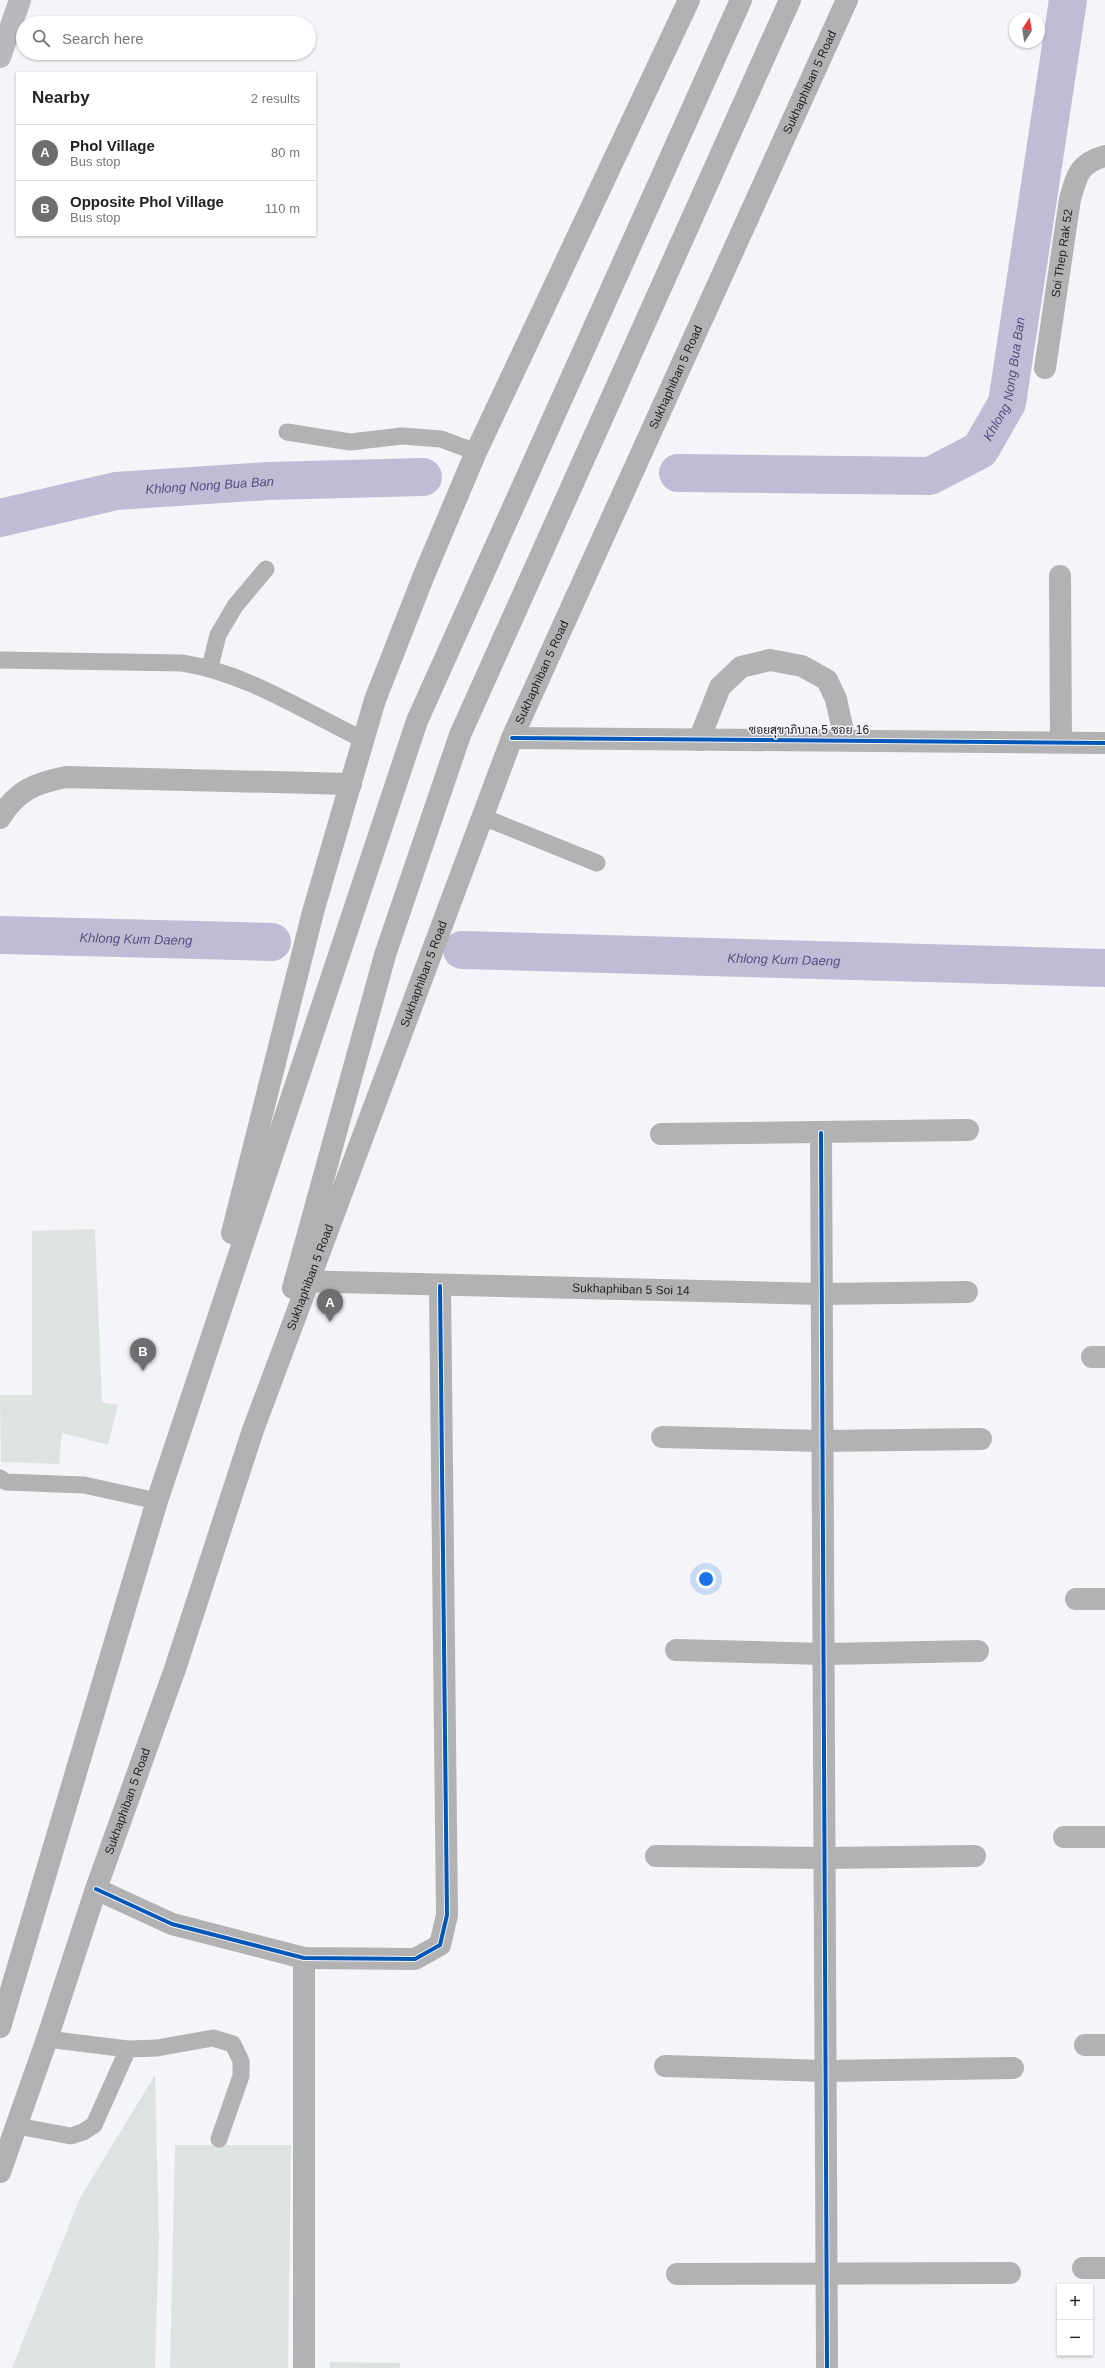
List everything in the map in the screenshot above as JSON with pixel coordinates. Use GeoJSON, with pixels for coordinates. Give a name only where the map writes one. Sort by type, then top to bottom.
{"type":"FeatureCollection","features":[{"type":"Feature","properties":{"kind":"highway"},"geometry":{"type":"LineString","coordinates":[[0,58],[20,0]]}},
{"type":"Feature","properties":{"kind":"main road"},"geometry":{"type":"LineString","coordinates":[[189,1401],[314,912],[375,700],[418,590],[476,452],[689,0]]}},
{"type":"Feature","properties":{"kind":"main road"},"geometry":{"type":"LineString","coordinates":[[0,2026],[157,1501],[189,1401],[417,721],[741,0]]}},
{"type":"Feature","properties":{"kind":"main road","name":"Sukhaphiban 5 Road"},"geometry":{"type":"LineString","coordinates":[[302,1281],[385,955],[460,735],[790,0]]}},
{"type":"Feature","properties":{"kind":"main road","name":"Sukhaphiban 5 Road"},"geometry":{"type":"LineString","coordinates":[[0,2172],[47,2039],[96,1889],[175,1668],[302,1281],[483,817],[512,738],[846,0]]}},
{"type":"Feature","properties":{"kind":"street","name":"Soi Thep Rak 52"},"geometry":{"type":"LineString","coordinates":[[1045,368],[1070,199],[1078,172],[1093,159],[1105,156]]}},
{"type":"Feature","properties":{"kind":"street"},"geometry":{"type":"LineString","coordinates":[[1060,576],[1061,742]]}},
{"type":"Feature","properties":{"kind":"street"},"geometry":{"type":"LineString","coordinates":[[699,740],[720,687],[741,667],[770,660],[802,666],[828,680],[836,699],[845,740]]}},
{"type":"Feature","properties":{"kind":"street","name":"ซอยสุขาภิบาล 5 ซอย 16"},"geometry":{"type":"LineString","coordinates":[[512,738],[1105,743]]}},
{"type":"Feature","properties":{"kind":"street"},"geometry":{"type":"LineString","coordinates":[[0,818],[6,808],[26,788],[42,782],[66,777],[351,784]]}},
{"type":"Feature","properties":{"kind":"street"},"geometry":{"type":"LineString","coordinates":[[661,1134],[968,1130]]}},
{"type":"Feature","properties":{"kind":"street"},"geometry":{"type":"LineString","coordinates":[[821,1133],[824,1858],[827,2071],[825,2274],[827,2368]]}},
{"type":"Feature","properties":{"kind":"street","name":"Sukhaphiban 5 Soi 14"},"geometry":{"type":"LineString","coordinates":[[302,1281],[440,1286],[822,1294],[967,1292]]}},
{"type":"Feature","properties":{"kind":"street"},"geometry":{"type":"LineString","coordinates":[[96,1889],[172,1924],[304,1958],[416,1959],[440,1945],[448,1915],[440,1286]]}},
{"type":"Feature","properties":{"kind":"street"},"geometry":{"type":"LineString","coordinates":[[662,1437],[822,1441],[981,1439]]}},
{"type":"Feature","properties":{"kind":"street"},"geometry":{"type":"LineString","coordinates":[[1076,1599],[1105,1599]]}},
{"type":"Feature","properties":{"kind":"street"},"geometry":{"type":"LineString","coordinates":[[676,1650],[824,1654],[978,1651]]}},
{"type":"Feature","properties":{"kind":"street"},"geometry":{"type":"LineString","coordinates":[[1064,1837],[1105,1837]]}},
{"type":"Feature","properties":{"kind":"street"},"geometry":{"type":"LineString","coordinates":[[656,1856],[824,1858],[975,1856]]}},
{"type":"Feature","properties":{"kind":"street"},"geometry":{"type":"LineString","coordinates":[[304,1958],[304,2368]]}},
{"type":"Feature","properties":{"kind":"street"},"geometry":{"type":"LineString","coordinates":[[665,2066],[827,2071],[1013,2068]]}},
{"type":"Feature","properties":{"kind":"street"},"geometry":{"type":"LineString","coordinates":[[1083,2268],[1105,2268]]}},
{"type":"Feature","properties":{"kind":"street"},"geometry":{"type":"LineString","coordinates":[[677,2274],[1010,2273]]}},
{"type":"Feature","properties":{"kind":"lane"},"geometry":{"type":"LineString","coordinates":[[287,432],[350,442],[402,436],[441,439],[476,452]]}},
{"type":"Feature","properties":{"kind":"lane"},"geometry":{"type":"LineString","coordinates":[[210,668],[218,635],[235,606],[266,569]]}},
{"type":"Feature","properties":{"kind":"lane"},"geometry":{"type":"LineString","coordinates":[[0,660],[182,663],[210,668],[237,677],[364,740]]}},
{"type":"Feature","properties":{"kind":"lane"},"geometry":{"type":"LineString","coordinates":[[483,817],[597,863]]}},
{"type":"Feature","properties":{"kind":"lane"},"geometry":{"type":"LineString","coordinates":[[0,1478],[6,1482],[84,1485],[157,1501]]}},
{"type":"Feature","properties":{"kind":"lane"},"geometry":{"type":"LineString","coordinates":[[47,2039],[128,2049],[157,2048],[213,2038],[233,2044],[241,2060],[241,2076],[219,2139]]}},
{"type":"Feature","properties":{"kind":"lane"},"geometry":{"type":"LineString","coordinates":[[17,2126],[71,2136],[94,2125],[128,2049]]}},
{"type":"Feature","properties":{"kind":"building"},"geometry":{"type":"Polygon","coordinates":[[[95,1229],[102,1402],[118,1405],[108,1445],[62,1433],[59,1464],[1,1462],[0,1395],[32,1395],[32,1231],[95,1229]]]}},
{"type":"Feature","properties":{"kind":"building"},"geometry":{"type":"Polygon","coordinates":[[[155,2075],[159,2236],[155,2368],[12,2368],[80,2198],[155,2075]]]}},
{"type":"Feature","properties":{"kind":"building"},"geometry":{"type":"Polygon","coordinates":[[[175,2145],[291,2145],[288,2368],[170,2368],[175,2145]]]}},
{"type":"Feature","properties":{"kind":"building"},"geometry":{"type":"Polygon","coordinates":[[[330,2362],[400,2363],[400,2368],[330,2368],[330,2362]]]}},
{"type":"Feature","properties":{"kind":"waterway","name":"Khlong Nong Bua Ban"},"geometry":{"type":"LineString","coordinates":[[678,473],[930,476],[980,450],[1007,403],[1068,0]]}},
{"type":"Feature","properties":{"kind":"waterway","name":"Khlong Nong Bua Ban"},"geometry":{"type":"LineString","coordinates":[[0,518],[116,491],[268,481],[423,477]]}},
{"type":"Feature","properties":{"kind":"waterway","name":"Khlong Kum Daeng"},"geometry":{"type":"LineString","coordinates":[[0,935],[272,942]]}},
{"type":"Feature","properties":{"kind":"waterway","name":"Khlong Kum Daeng"},"geometry":{"type":"LineString","coordinates":[[462,950],[1105,968]]}},
{"type":"Feature","properties":{"kind":"cycle path"},"geometry":{"type":"LineString","coordinates":[[512,738],[1105,743]]}},
{"type":"Feature","properties":{"kind":"cycle path"},"geometry":{"type":"LineString","coordinates":[[821,1133],[827,2368]]}},
{"type":"Feature","properties":{"kind":"cycle path"},"geometry":{"type":"LineString","coordinates":[[96,1889],[172,1924],[304,1958],[415,1959],[440,1945],[447,1915],[440,1286]]}},
{"type":"Feature","properties":{"kind":"place","name":"Phol Village"},"geometry":{"type":"Point","coordinates":[330,1322]}},
{"type":"Feature","properties":{"kind":"place","name":"Opposite Phol Village"},"geometry":{"type":"Point","coordinates":[143,1371]}}]}
